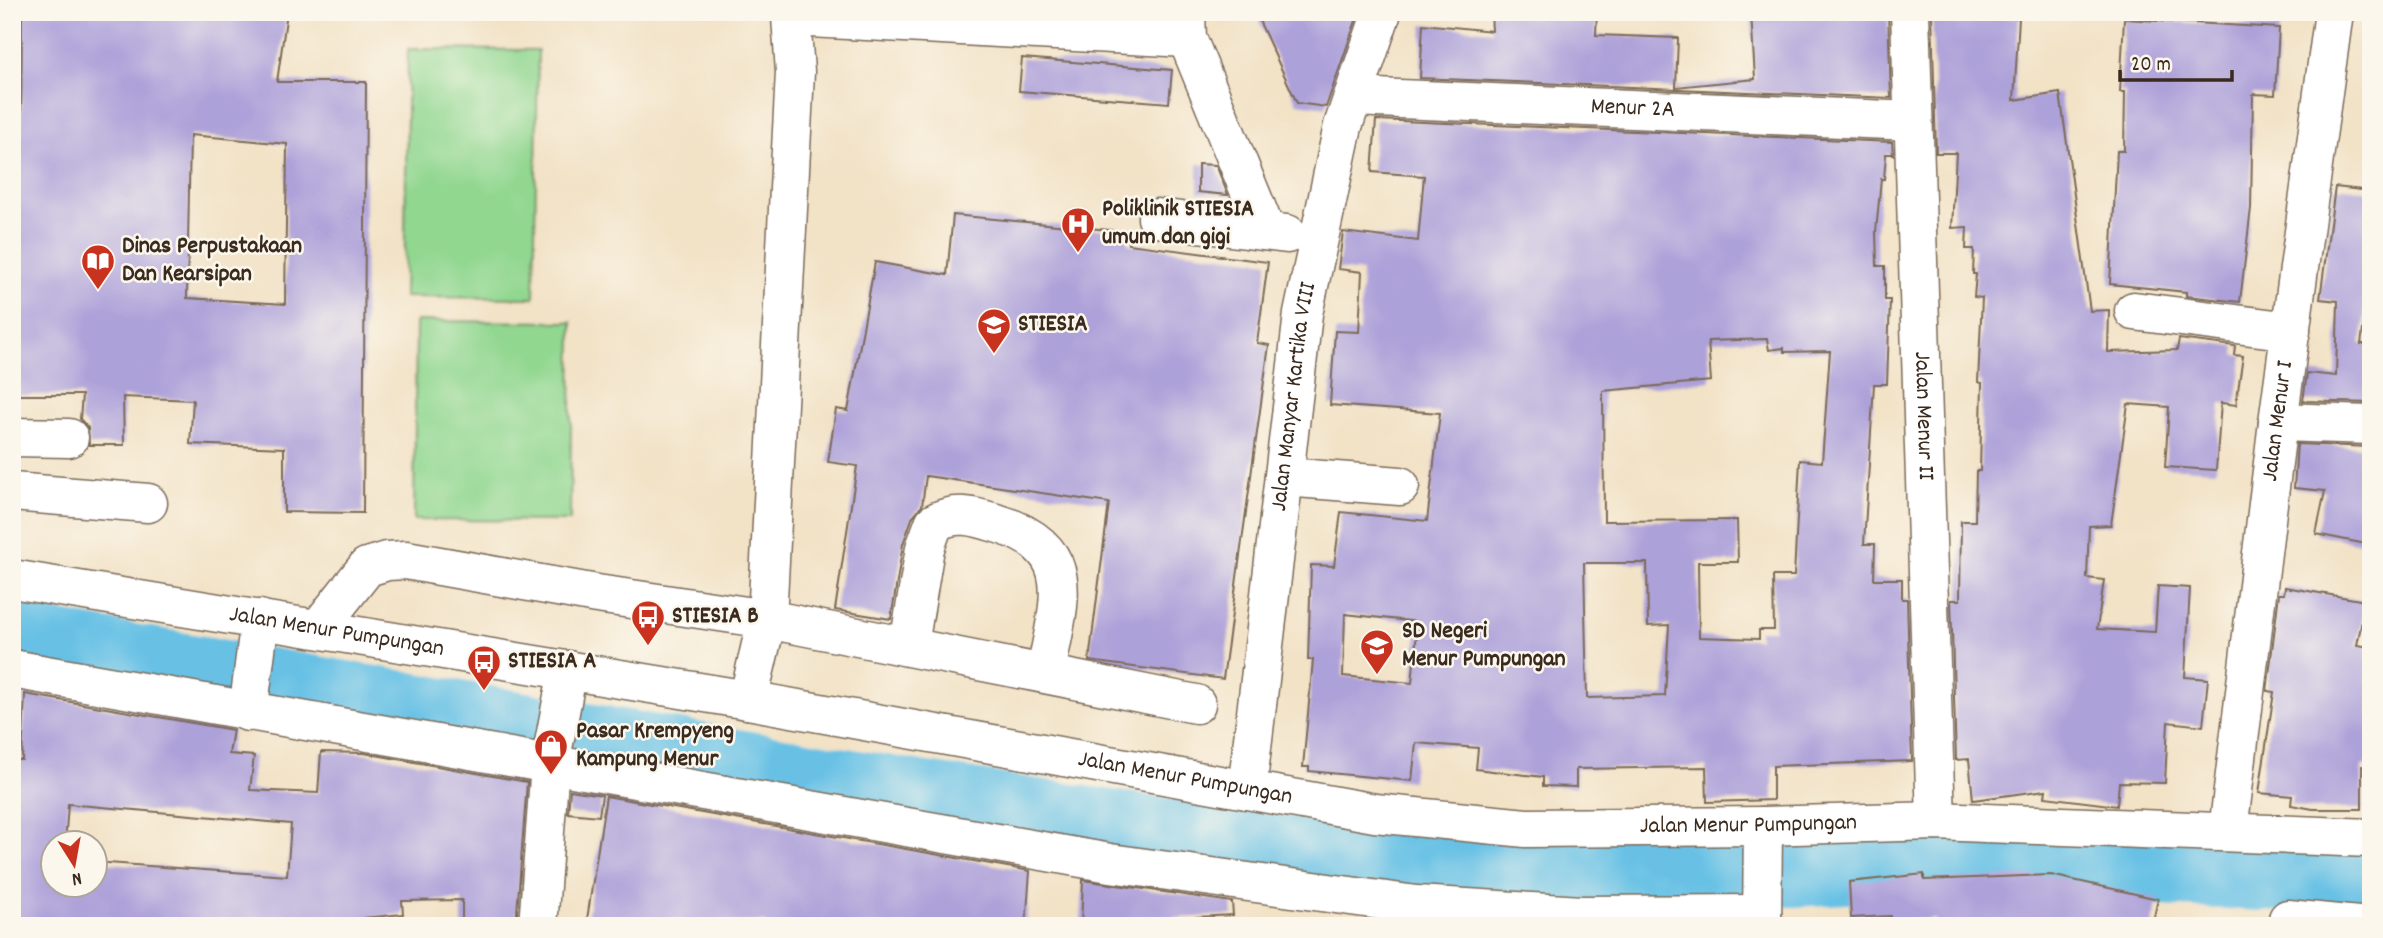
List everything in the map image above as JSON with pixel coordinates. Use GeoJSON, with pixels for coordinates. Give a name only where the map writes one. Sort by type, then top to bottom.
{"type":"FeatureCollection","features":[{"type":"Feature","properties":{"kind":"street","name":"Jalan Manyar Kartika VIII"},"geometry":{"type":"LineString","coordinates":[[1247,790],[1303,314],[1343,126],[1382,12]]}},
{"type":"Feature","properties":{"kind":"street","name":"Jalan Menur II"},"geometry":{"type":"LineString","coordinates":[[1910,12],[1936,821]]}},
{"type":"Feature","properties":{"kind":"street","name":"Jalan Menur I"},"geometry":{"type":"LineString","coordinates":[[2228,831],[2278,422],[2334,12]]}},
{"type":"Feature","properties":{"kind":"street"},"geometry":{"type":"LineString","coordinates":[[748,701],[767,619],[795,72],[790,15],[1186,25],[1266,231]]}},
{"type":"Feature","properties":{"kind":"street","name":"Menur 2A"},"geometry":{"type":"LineString","coordinates":[[1353,97],[1913,121]]}},
{"type":"Feature","properties":{"kind":"street"},"geometry":{"type":"LineString","coordinates":[[1157,218],[1320,239]]}},
{"type":"Feature","properties":{"kind":"street"},"geometry":{"type":"LineString","coordinates":[[2134,311],[2291,331]]}},
{"type":"Feature","properties":{"kind":"street"},"geometry":{"type":"LineString","coordinates":[[2278,422],[2371,425]]}},
{"type":"Feature","properties":{"kind":"street"},"geometry":{"type":"LineString","coordinates":[[12,437],[69,438]]}},
{"type":"Feature","properties":{"kind":"street"},"geometry":{"type":"LineString","coordinates":[[1284,477],[1400,486]]}},
{"type":"Feature","properties":{"kind":"street"},"geometry":{"type":"LineString","coordinates":[[12,492],[148,503]]}},
{"type":"Feature","properties":{"kind":"street"},"geometry":{"type":"LineString","coordinates":[[909,645],[925,548],[934,523],[949,515],[975,517],[1013,528],[1044,547],[1055,563],[1061,586],[1046,672]]}},
{"type":"Feature","properties":{"kind":"street"},"geometry":{"type":"LineString","coordinates":[[318,629],[367,567],[387,561],[406,560],[597,594],[767,619],[1046,672],[1196,704]]}},
{"type":"Feature","properties":{"kind":"street","name":"Jalan Menur Pumpungan"},"geometry":{"type":"LineString","coordinates":[[12,579],[568,670],[1375,813],[1499,826],[1763,826],[1936,821],[2371,838]]}},
{"type":"Feature","properties":{"kind":"street"},"geometry":{"type":"LineString","coordinates":[[251,692],[260,620]]}},
{"type":"Feature","properties":{"kind":"street"},"geometry":{"type":"LineString","coordinates":[[12,669],[251,692],[554,745],[1110,863],[1416,915],[1582,915],[1762,901],[1763,826]]}},
{"type":"Feature","properties":{"kind":"street"},"geometry":{"type":"LineString","coordinates":[[538,926],[554,745],[568,670]]}},
{"type":"Feature","properties":{"kind":"street"},"geometry":{"type":"LineString","coordinates":[[2287,919],[2358,926]]}},
{"type":"Feature","properties":{"kind":"green space"},"geometry":{"type":"Polygon","coordinates":[[[408,49],[538,50],[534,298],[404,297],[408,49]]]}},
{"type":"Feature","properties":{"kind":"green space"},"geometry":{"type":"Polygon","coordinates":[[[416,321],[572,322],[570,521],[414,520],[416,321]]]}},
{"type":"Feature","properties":{"kind":"building"},"geometry":{"type":"Polygon","coordinates":[[[22,12],[287,12],[277,82],[366,82],[363,513],[284,512],[284,448],[190,444],[193,400],[123,397],[124,445],[89,445],[88,428],[80,419],[82,395],[12,395],[12,135],[21,135],[22,12]],[[190,135],[187,298],[285,304],[287,144],[190,135]]]}},
{"type":"Feature","properties":{"kind":"building"},"geometry":{"type":"Polygon","coordinates":[[[1255,12],[1359,12],[1326,107],[1297,103],[1255,12]]]}},
{"type":"Feature","properties":{"kind":"building"},"geometry":{"type":"Polygon","coordinates":[[[1491,12],[1597,12],[1596,35],[1678,38],[1676,87],[1755,79],[1751,12],[1888,12],[1891,98],[1420,78],[1423,24],[1492,31],[1491,12]]]}},
{"type":"Feature","properties":{"kind":"building"},"geometry":{"type":"Polygon","coordinates":[[[1932,12],[2019,18],[2014,100],[2060,93],[2090,311],[2109,310],[2108,352],[2177,350],[2179,339],[2235,346],[2234,355],[2243,356],[2236,405],[2221,403],[2216,470],[2165,467],[2169,407],[2128,404],[2111,525],[2089,526],[2087,578],[2104,580],[2097,629],[2155,632],[2158,586],[2190,588],[2185,677],[2208,679],[2203,726],[2168,722],[2165,783],[2119,782],[2117,806],[2045,797],[2046,790],[1973,800],[1969,759],[1956,760],[1951,600],[1960,600],[1961,521],[1975,521],[1976,471],[1980,471],[1982,383],[1978,382],[1982,298],[1974,297],[1974,249],[1966,249],[1967,227],[1952,228],[1956,153],[1936,153],[1932,12]]]}},
{"type":"Feature","properties":{"kind":"building"},"geometry":{"type":"Polygon","coordinates":[[[2124,19],[2279,28],[2275,95],[2253,94],[2251,208],[2240,302],[2186,296],[2186,292],[2110,284],[2117,151],[2124,151],[2125,92],[2120,92],[2124,19]]]}},
{"type":"Feature","properties":{"kind":"building"},"geometry":{"type":"Polygon","coordinates":[[[1022,58],[1172,70],[1169,103],[1019,91],[1022,58]]]}},
{"type":"Feature","properties":{"kind":"building"},"geometry":{"type":"Polygon","coordinates":[[[1376,120],[1892,142],[1893,154],[1886,154],[1884,179],[1881,179],[1876,232],[1877,266],[1885,266],[1885,300],[1890,300],[1887,384],[1874,384],[1864,544],[1875,544],[1874,579],[1902,579],[1902,599],[1907,599],[1912,761],[1773,766],[1773,800],[1707,802],[1706,767],[1576,769],[1576,787],[1543,786],[1543,777],[1476,769],[1478,748],[1416,743],[1412,781],[1309,771],[1309,767],[1303,767],[1313,660],[1308,660],[1311,565],[1334,566],[1341,512],[1427,521],[1440,413],[1330,405],[1335,331],[1359,332],[1362,272],[1338,269],[1343,232],[1418,241],[1424,176],[1372,172],[1376,120]],[[1767,339],[1708,341],[1711,381],[1603,391],[1604,521],[1737,520],[1738,562],[1698,562],[1699,637],[1759,639],[1759,630],[1774,630],[1773,576],[1794,576],[1800,460],[1822,462],[1830,351],[1784,352],[1784,348],[1769,350],[1767,339]],[[1584,563],[1587,698],[1665,696],[1669,625],[1648,626],[1647,563],[1584,563]],[[1345,614],[1343,676],[1412,683],[1418,622],[1345,614]]]}},
{"type":"Feature","properties":{"kind":"building"},"geometry":{"type":"Polygon","coordinates":[[[1198,164],[1216,165],[1228,195],[1198,192],[1198,164]]]}},
{"type":"Feature","properties":{"kind":"building"},"geometry":{"type":"Polygon","coordinates":[[[2335,187],[2371,191],[2371,272],[2361,344],[2371,344],[2371,403],[2303,401],[2307,373],[2336,376],[2338,301],[2320,299],[2335,187]]]}},
{"type":"Feature","properties":{"kind":"building"},"geometry":{"type":"Polygon","coordinates":[[[953,215],[1129,232],[1128,244],[1268,262],[1257,343],[1269,345],[1223,679],[1089,661],[1109,503],[926,476],[922,506],[913,516],[903,544],[891,619],[835,610],[857,466],[828,462],[836,409],[848,411],[875,262],[947,275],[953,215]]]}},
{"type":"Feature","properties":{"kind":"building"},"geometry":{"type":"Polygon","coordinates":[[[2297,444],[2371,447],[2371,545],[2316,534],[2325,491],[2294,488],[2297,444]]]}},
{"type":"Feature","properties":{"kind":"building"},"geometry":{"type":"Polygon","coordinates":[[[2285,587],[2366,601],[2357,645],[2371,647],[2371,767],[2362,766],[2362,809],[2313,809],[2291,805],[2292,796],[2259,793],[2274,692],[2267,691],[2279,594],[2284,594],[2285,587]]]}},
{"type":"Feature","properties":{"kind":"building"},"geometry":{"type":"Polygon","coordinates":[[[25,694],[233,730],[229,754],[254,756],[250,790],[318,793],[321,752],[364,753],[527,782],[516,926],[462,926],[462,900],[402,901],[403,914],[364,918],[363,926],[261,920],[261,926],[31,926],[12,921],[12,760],[22,760],[25,694]],[[68,804],[66,830],[38,830],[38,900],[108,900],[108,863],[287,876],[291,824],[68,804]]]}},
{"type":"Feature","properties":{"kind":"building"},"geometry":{"type":"Polygon","coordinates":[[[570,790],[602,795],[599,816],[568,813],[570,790]]]}},
{"type":"Feature","properties":{"kind":"building"},"geometry":{"type":"Polygon","coordinates":[[[606,796],[1030,871],[1026,926],[766,926],[766,922],[586,926],[606,796]]]}},
{"type":"Feature","properties":{"kind":"building"},"geometry":{"type":"Polygon","coordinates":[[[1924,874],[1924,880],[2051,875],[2158,899],[2152,926],[2042,926],[2043,921],[1935,925],[1935,919],[1890,922],[1890,916],[1851,918],[1849,882],[1924,874]]]}},
{"type":"Feature","properties":{"kind":"building"},"geometry":{"type":"Polygon","coordinates":[[[1083,880],[1232,902],[1233,915],[1160,919],[1159,926],[1081,926],[1083,880]]]}},
{"type":"Feature","properties":{"kind":"waterway"},"geometry":{"type":"LineString","coordinates":[[12,636],[925,795],[1380,863],[1791,874],[1968,864],[2371,883]]}},
{"type":"Feature","properties":{"kind":"place","name":"Poliklinik STIESIA umum dan gigi"},"geometry":{"type":"Point","coordinates":[1078,254]}},
{"type":"Feature","properties":{"kind":"place","name":"Dinas Perpustakaan Dan Kearsipan"},"geometry":{"type":"Point","coordinates":[98,291]}},
{"type":"Feature","properties":{"kind":"place","name":"STIESIA"},"geometry":{"type":"Point","coordinates":[994,355]}},
{"type":"Feature","properties":{"kind":"place","name":"STIESIA B"},"geometry":{"type":"Point","coordinates":[648,647]}},
{"type":"Feature","properties":{"kind":"place","name":"SD Negeri Menur Pumpungan"},"geometry":{"type":"Point","coordinates":[1377,676]}},
{"type":"Feature","properties":{"kind":"place","name":"STIESIA A"},"geometry":{"type":"Point","coordinates":[484,692]}},
{"type":"Feature","properties":{"kind":"place","name":"Pasar Krempyeng Kampung Menur"},"geometry":{"type":"Point","coordinates":[551,776]}}]}
